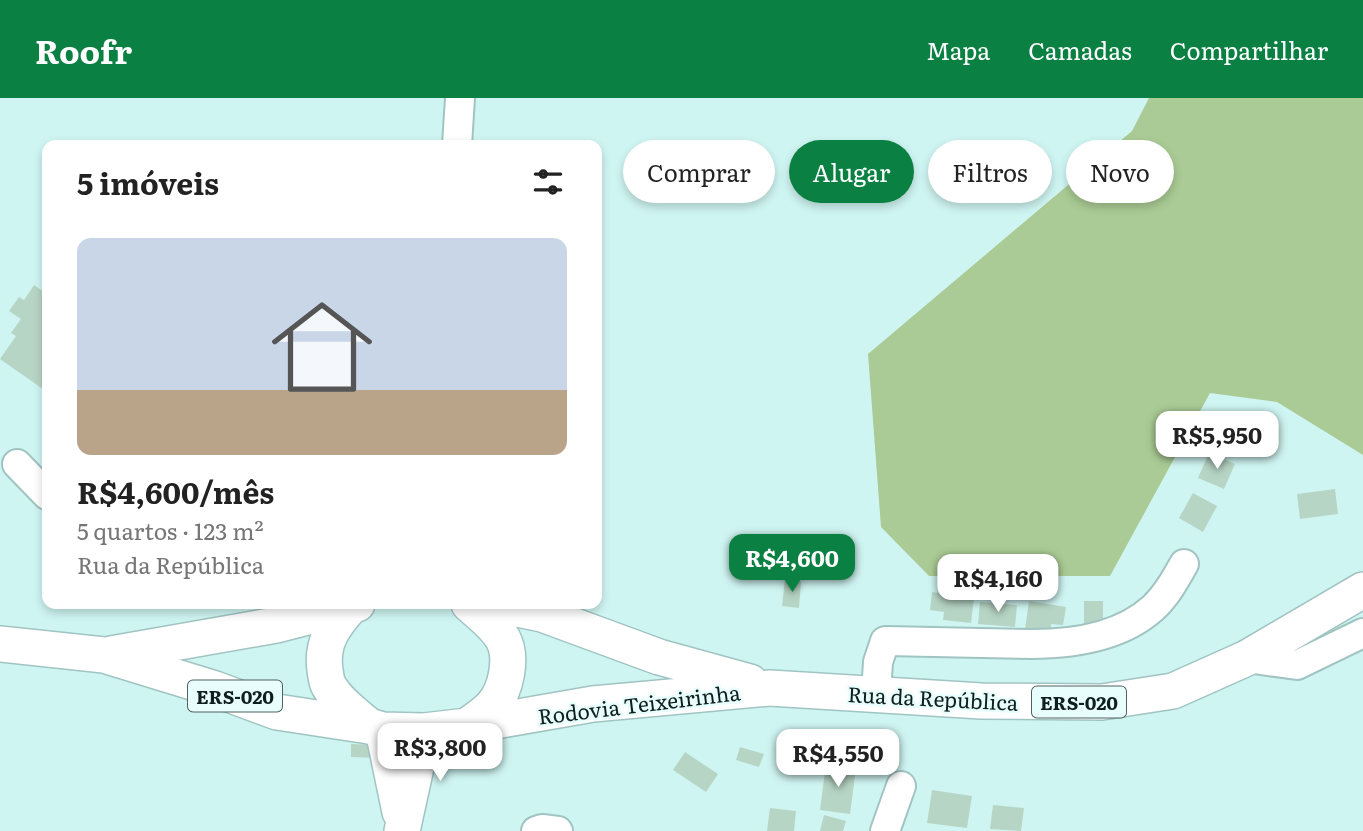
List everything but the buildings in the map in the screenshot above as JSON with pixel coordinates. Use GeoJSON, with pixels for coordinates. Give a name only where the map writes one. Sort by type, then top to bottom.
{"type":"FeatureCollection","features":[{"type":"Feature","properties":{"kind":"main road","name":"Rua da República"},"geometry":{"type":"LineString","coordinates":[[770,688],[981,701],[1102,702],[1173,691],[1247,658],[1363,590]]}},
{"type":"Feature","properties":{"kind":"main road","name":"Rodovia Teixeirinha"},"geometry":{"type":"LineString","coordinates":[[104,655],[276,625],[338,609]]}},
{"type":"Feature","properties":{"kind":"main road"},"geometry":{"type":"LineString","coordinates":[[350,609],[335,624],[325,642],[324,660],[328,685],[345,706],[376,728],[402,827]]}},
{"type":"Feature","properties":{"kind":"main road"},"geometry":{"type":"LineString","coordinates":[[467,726],[492,706],[505,686],[507,663],[505,642],[491,623],[475,609]]}},
{"type":"Feature","properties":{"kind":"main road","name":"Rodovia Teixeirinha"},"geometry":{"type":"LineString","coordinates":[[518,609],[542,614],[659,657],[770,688]]}},
{"type":"Feature","properties":{"kind":"main road","name":"Rodovia Teixeirinha"},"geometry":{"type":"LineString","coordinates":[[0,644],[104,655],[215,689],[277,712],[376,728],[424,731],[593,704],[770,688]]}},
{"type":"Feature","properties":{"kind":"main road"},"geometry":{"type":"LineString","coordinates":[[402,827],[424,731]]}},
{"type":"Feature","properties":{"kind":"street"},"geometry":{"type":"LineString","coordinates":[[457,140],[460,98]]}},
{"type":"Feature","properties":{"kind":"street"},"geometry":{"type":"LineString","coordinates":[[17,464],[42,490]]}},
{"type":"Feature","properties":{"kind":"street"},"geometry":{"type":"LineString","coordinates":[[876,693],[878,662],[885,641],[1031,645],[1088,639],[1119,630],[1152,610],[1167,593],[1184,564]]}},
{"type":"Feature","properties":{"kind":"street"},"geometry":{"type":"LineString","coordinates":[[1247,658],[1297,665],[1363,633]]}},
{"type":"Feature","properties":{"kind":"street"},"geometry":{"type":"LineString","coordinates":[[885,831],[901,786]]}},
{"type":"Feature","properties":{"kind":"street"},"geometry":{"type":"LineString","coordinates":[[536,831],[558,831]]}},
{"type":"Feature","properties":{"kind":"green space"},"geometry":{"type":"Polygon","coordinates":[[[1149,98],[1363,98],[1363,455],[1277,402],[1210,393],[1110,576],[929,576],[881,527],[868,354],[1047,203],[1052,203],[1052,199],[1066,187],[1066,203],[1174,203],[1174,140],[1121,140],[1132,131],[1149,98]]]}}]}
